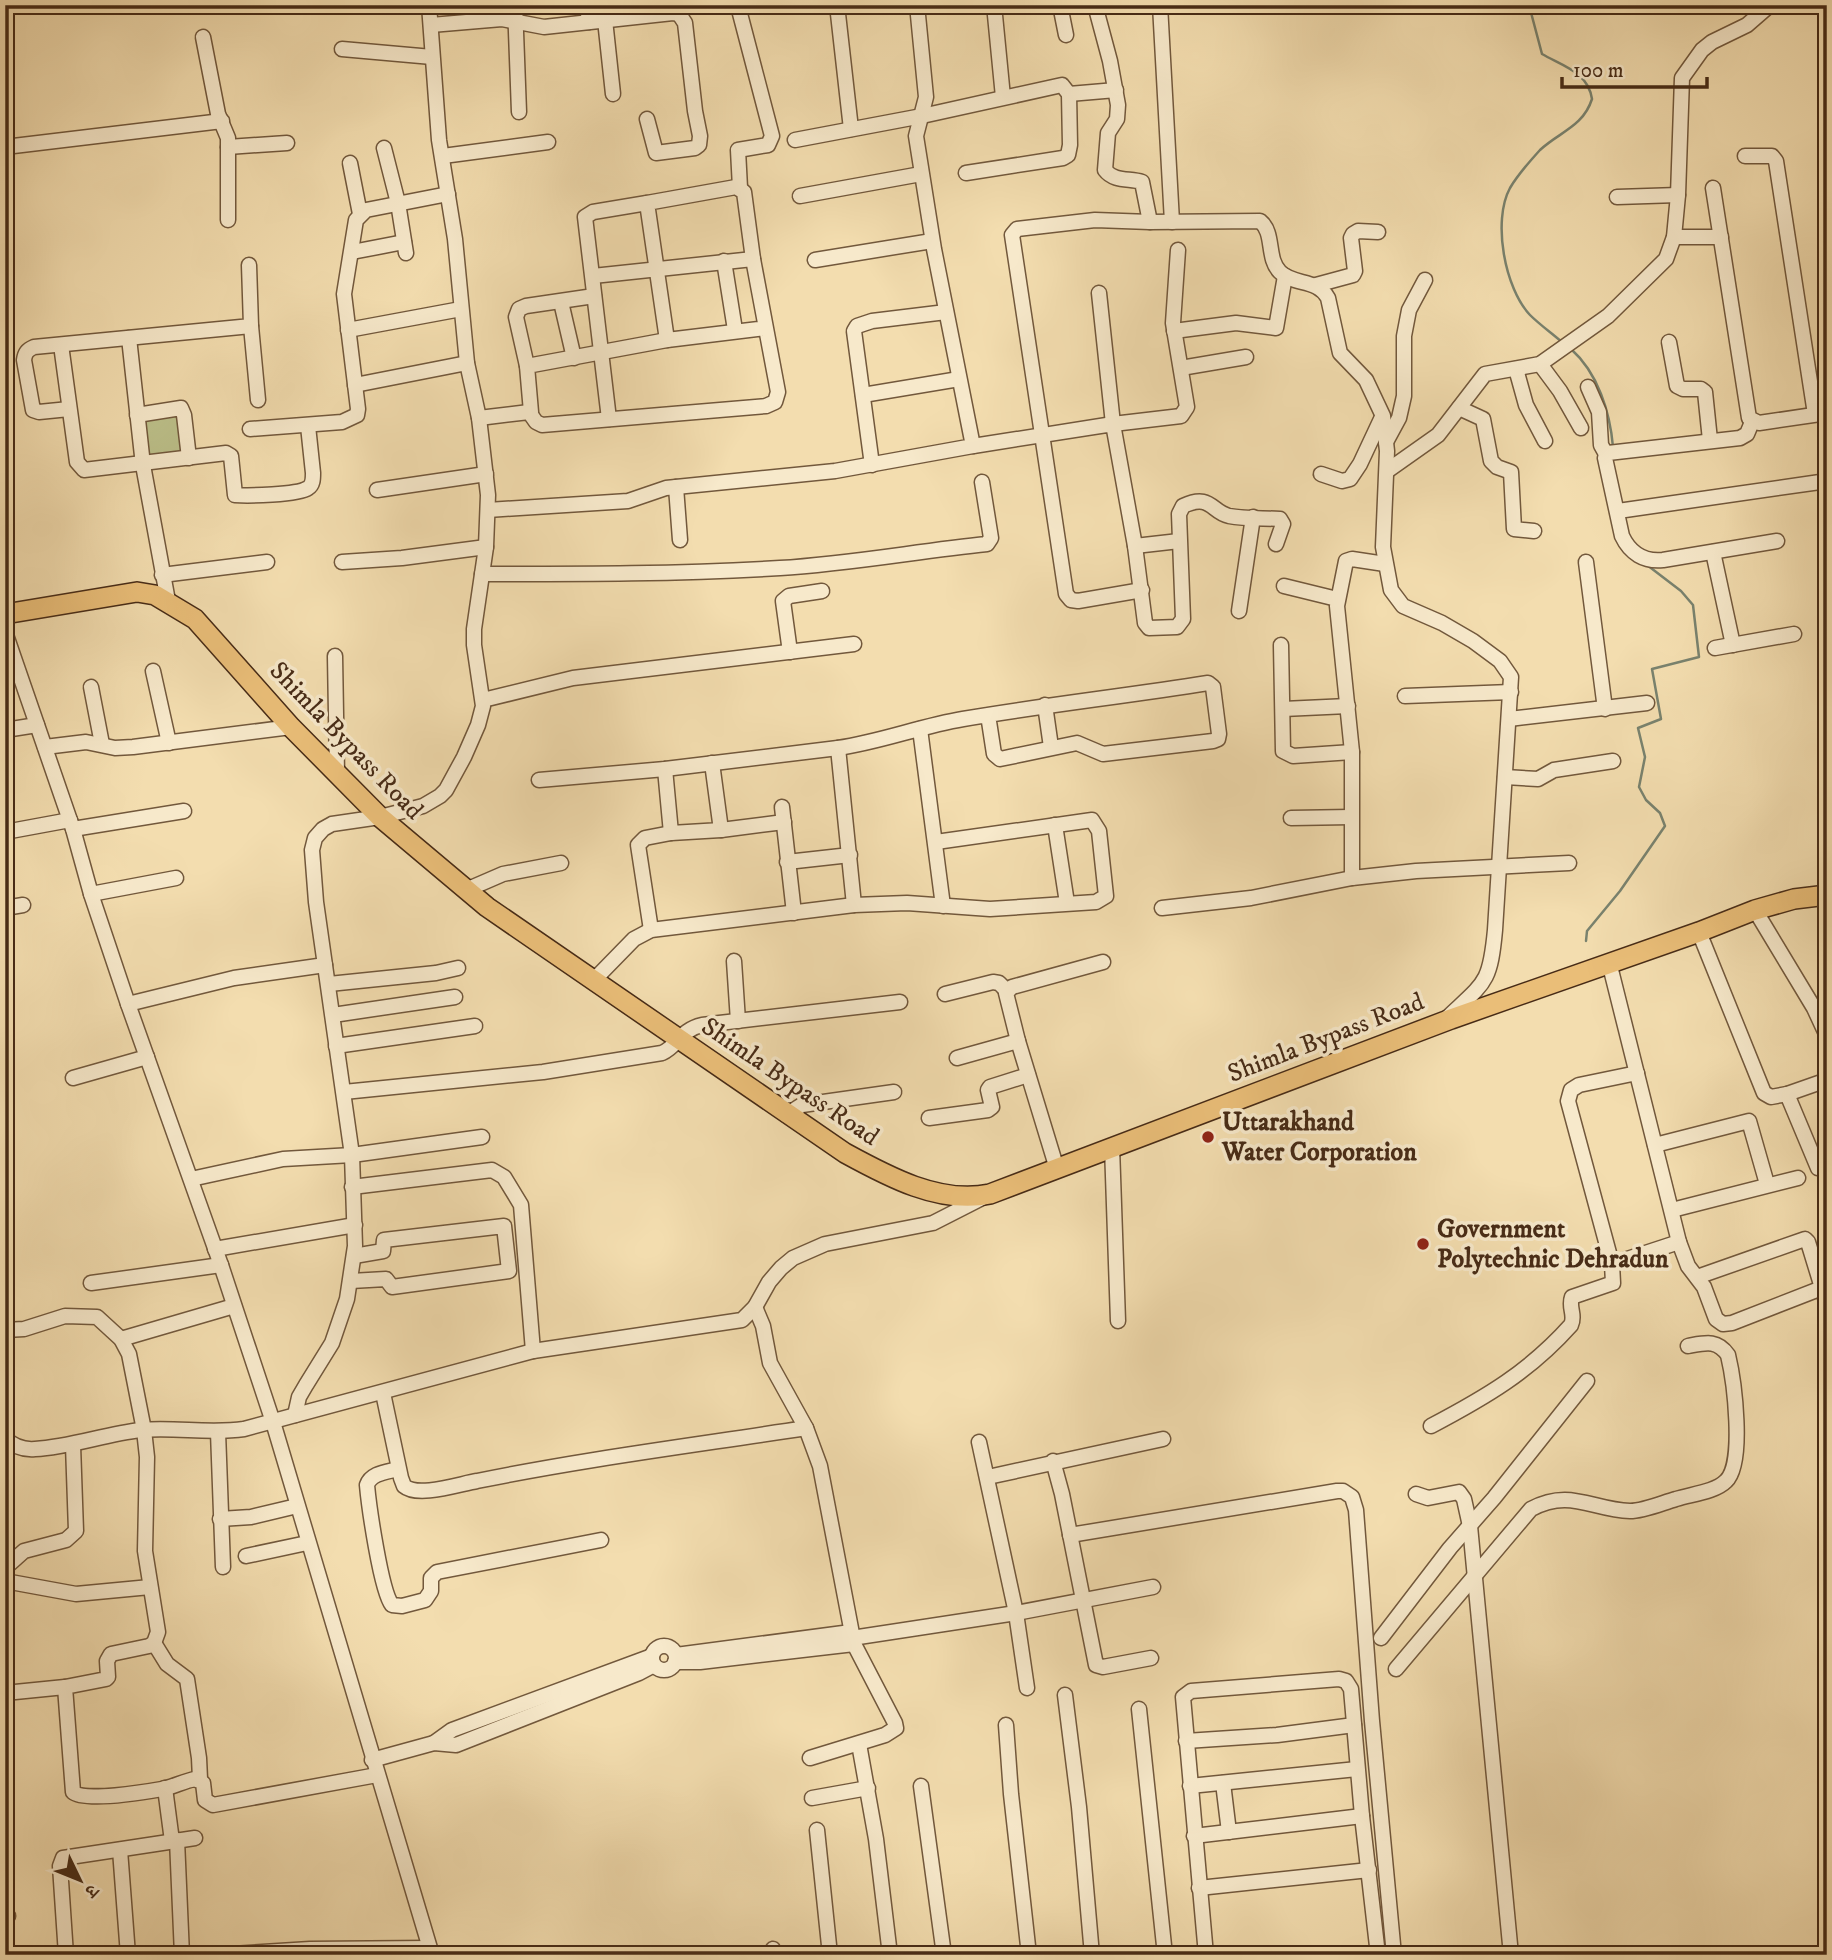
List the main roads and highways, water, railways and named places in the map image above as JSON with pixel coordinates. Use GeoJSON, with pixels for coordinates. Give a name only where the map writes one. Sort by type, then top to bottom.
{"type":"FeatureCollection","features":[{"type":"Feature","properties":{"kind":"highway","name":"Shimla Bypass Road"},"geometry":{"type":"LineString","coordinates":[[5,614],[137,592],[145,592],[168,601],[195,619],[292,727],[380,817],[487,907],[845,1153],[921,1189],[951,1195],[989,1194],[1442,1022],[1609,962],[1755,910],[1827,895]]}},
{"type":"Feature","properties":{"kind":"highway"},"geometry":{"type":"LineString","coordinates":[[5,626],[168,601]]}},
{"type":"Feature","properties":{"kind":"waterway"},"geometry":{"type":"LineString","coordinates":[[1529,5],[1542,54],[1580,76],[1590,90],[1592,99],[1577,123],[1540,150],[1520,174],[1510,188],[1502,218],[1504,254],[1514,289],[1530,315],[1563,343]]}},
{"type":"Feature","properties":{"kind":"waterway"},"geometry":{"type":"LineString","coordinates":[[1571,349],[1589,370],[1601,394],[1613,447]]}},
{"type":"Feature","properties":{"kind":"waterway"},"geometry":{"type":"LineString","coordinates":[[1586,941],[1587,931],[1620,891],[1665,826],[1660,813],[1646,800],[1639,787],[1645,757],[1638,728],[1661,719],[1652,669],[1699,657],[1693,605],[1681,591],[1647,565]]}},
{"type":"Feature","properties":{"kind":"place","name":"Uttarakhand Water Corporation"},"geometry":{"type":"Point","coordinates":[1208,1137]}},
{"type":"Feature","properties":{"kind":"place","name":"Government Polytechnic Dehradun"},"geometry":{"type":"Point","coordinates":[1423,1244]}}]}
